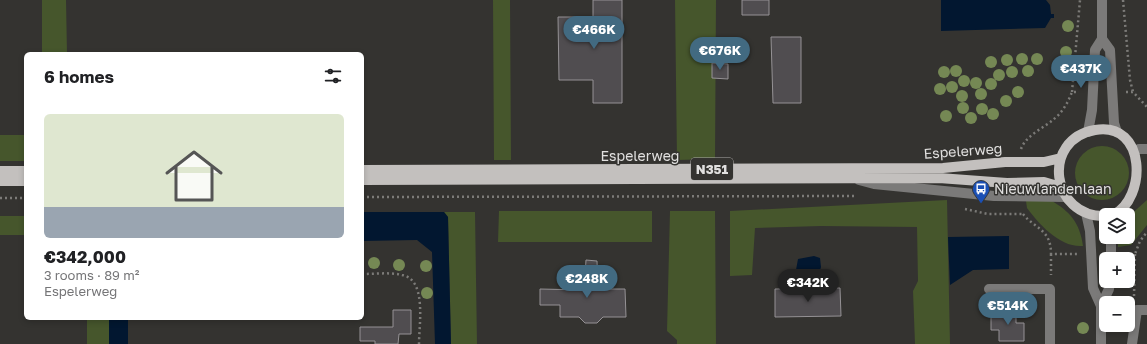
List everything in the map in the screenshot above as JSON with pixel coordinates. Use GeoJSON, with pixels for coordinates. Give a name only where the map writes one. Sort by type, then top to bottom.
{"type":"FeatureCollection","features":[{"type":"Feature","properties":{"kind":"main road"},"geometry":{"type":"LineString","coordinates":[[1099,214],[1086,213],[1077,208],[1066,197],[1061,187],[1059,172],[1061,158],[1072,142],[1088,132],[1102,129],[1117,132],[1132,140],[1143,149],[1146,178],[1140,194],[1132,204],[1125,208]]}},
{"type":"Feature","properties":{"kind":"main road","name":"Espelerweg"},"geometry":{"type":"LineString","coordinates":[[364,170],[943,168],[1005,162],[1044,162],[1061,158]]}},
{"type":"Feature","properties":{"kind":"main road"},"geometry":{"type":"LineString","coordinates":[[0,171],[24,171]]}},
{"type":"Feature","properties":{"kind":"main road","name":"Espelerweg"},"geometry":{"type":"LineString","coordinates":[[364,180],[958,178],[1007,182],[1044,182],[1061,187]]}},
{"type":"Feature","properties":{"kind":"main road"},"geometry":{"type":"LineString","coordinates":[[0,181],[24,181]]}},
{"type":"Feature","properties":{"kind":"street"},"geometry":{"type":"LineString","coordinates":[[1088,132],[1092,110],[1095,50],[1102,39],[1102,0]]}},
{"type":"Feature","properties":{"kind":"street"},"geometry":{"type":"LineString","coordinates":[[1102,39],[1110,50],[1114,123],[1117,132]]}},
{"type":"Feature","properties":{"kind":"street","name":"Espelerweg"},"geometry":{"type":"LineString","coordinates":[[852,178],[874,184],[994,196],[1066,197]]}},
{"type":"Feature","properties":{"kind":"street"},"geometry":{"type":"LineString","coordinates":[[1086,213],[1090,231],[1093,288],[1099,302]]}},
{"type":"Feature","properties":{"kind":"street"},"geometry":{"type":"LineString","coordinates":[[989,289],[1050,289],[1050,344]]}},
{"type":"Feature","properties":{"kind":"street"},"geometry":{"type":"LineString","coordinates":[[1132,344],[1136,310],[1147,310]]}},
{"type":"Feature","properties":{"kind":"street"},"geometry":{"type":"LineString","coordinates":[[1101,332],[1101,344]]}},
{"type":"Feature","properties":{"kind":"path"},"geometry":{"type":"LineString","coordinates":[[1021,154],[1022,146],[1029,138],[1061,112],[1072,92],[1080,0]]}},
{"type":"Feature","properties":{"kind":"path"},"geometry":{"type":"LineString","coordinates":[[1123,0],[1130,77],[1133,92],[1147,107]]}},
{"type":"Feature","properties":{"kind":"path"},"geometry":{"type":"LineString","coordinates":[[1072,92],[1086,92]]}},
{"type":"Feature","properties":{"kind":"path"},"geometry":{"type":"LineString","coordinates":[[1123,92],[1133,92]]}},
{"type":"Feature","properties":{"kind":"path"},"geometry":{"type":"LineString","coordinates":[[364,197],[862,196]]}},
{"type":"Feature","properties":{"kind":"path"},"geometry":{"type":"LineString","coordinates":[[0,198],[24,198]]}},
{"type":"Feature","properties":{"kind":"path"},"geometry":{"type":"LineString","coordinates":[[963,208],[988,214],[1023,214],[1038,225],[1050,243],[1052,280]]}},
{"type":"Feature","properties":{"kind":"path"},"geometry":{"type":"LineString","coordinates":[[1135,254],[1140,240],[1147,232]]}},
{"type":"Feature","properties":{"kind":"path"},"geometry":{"type":"LineString","coordinates":[[1051,254],[1085,254]]}},
{"type":"Feature","properties":{"kind":"path"},"geometry":{"type":"LineString","coordinates":[[364,274],[404,275],[415,282],[419,293],[420,344]]}},
{"type":"Feature","properties":{"kind":"path"},"geometry":{"type":"LineString","coordinates":[[1134,288],[1134,292]]}},
{"type":"Feature","properties":{"kind":"green space"},"geometry":{"type":"Polygon","coordinates":[[[42,0],[66,0],[67,52],[42,52],[42,0]]]}},
{"type":"Feature","properties":{"kind":"green space"},"geometry":{"type":"Polygon","coordinates":[[[493,0],[510,0],[511,160],[494,160],[493,0]]]}},
{"type":"Feature","properties":{"kind":"green space"},"geometry":{"type":"Polygon","coordinates":[[[675,0],[716,0],[715,159],[677,160],[675,0]]]}},
{"type":"Feature","properties":{"kind":"green space"},"geometry":{"type":"Polygon","coordinates":[[[0,135],[24,135],[24,161],[0,161],[0,135]]]}},
{"type":"Feature","properties":{"kind":"green space"},"geometry":{"type":"Polygon","coordinates":[[[1102,146],[1112,148],[1121,154],[1127,163],[1129,173],[1127,183],[1121,192],[1112,198],[1102,200],[1092,198],[1083,192],[1077,183],[1075,173],[1077,163],[1083,154],[1092,148],[1102,146]]]}},
{"type":"Feature","properties":{"kind":"green space"},"geometry":{"type":"Polygon","coordinates":[[[947,200],[950,344],[915,344],[913,291],[918,281],[917,227],[821,226],[755,228],[752,275],[730,276],[730,211],[947,200]]]}},
{"type":"Feature","properties":{"kind":"green space"},"geometry":{"type":"Polygon","coordinates":[[[1050,200],[1073,218],[1082,238],[1083,246],[1074,246],[1058,239],[1044,228],[1027,208],[1026,201],[1050,200]]]}},
{"type":"Feature","properties":{"kind":"green space"},"geometry":{"type":"Polygon","coordinates":[[[1147,200],[1147,225],[1135,240],[1135,211],[1147,200]]]}},
{"type":"Feature","properties":{"kind":"green space"},"geometry":{"type":"Polygon","coordinates":[[[499,211],[652,211],[652,242],[498,242],[499,211]]]}},
{"type":"Feature","properties":{"kind":"green space"},"geometry":{"type":"Polygon","coordinates":[[[670,211],[715,211],[716,344],[677,344],[677,340],[667,331],[670,211]]]}},
{"type":"Feature","properties":{"kind":"green space"},"geometry":{"type":"Polygon","coordinates":[[[444,212],[475,212],[477,344],[451,344],[448,217],[444,212]]]}},
{"type":"Feature","properties":{"kind":"green space"},"geometry":{"type":"Polygon","coordinates":[[[0,216],[24,216],[24,235],[0,235],[0,216]]]}},
{"type":"Feature","properties":{"kind":"green space"},"geometry":{"type":"Polygon","coordinates":[[[1118,244],[1132,244],[1131,245],[1118,247],[1118,244]]]}},
{"type":"Feature","properties":{"kind":"green space"},"geometry":{"type":"Polygon","coordinates":[[[87,320],[109,320],[109,344],[87,344],[87,320]]]}},
{"type":"Feature","properties":{"kind":"water"},"geometry":{"type":"Polygon","coordinates":[[[941,0],[1046,0],[1050,5],[1051,14],[1054,14],[1054,18],[1051,18],[1045,28],[941,31],[941,0]]]}},
{"type":"Feature","properties":{"kind":"water"},"geometry":{"type":"Polygon","coordinates":[[[364,212],[444,212],[448,217],[451,344],[435,344],[432,252],[417,240],[364,241],[364,212]]]}},
{"type":"Feature","properties":{"kind":"water"},"geometry":{"type":"Polygon","coordinates":[[[1009,236],[1009,269],[973,270],[950,285],[948,237],[1009,236]]]}},
{"type":"Feature","properties":{"kind":"water"},"geometry":{"type":"Polygon","coordinates":[[[814,256],[820,258],[821,267],[819,274],[800,272],[796,270],[798,259],[814,256]]]}},
{"type":"Feature","properties":{"kind":"water"},"geometry":{"type":"Polygon","coordinates":[[[109,320],[128,320],[128,344],[109,344],[109,320]]]}},
{"type":"Feature","properties":{"kind":"building"},"geometry":{"type":"Polygon","coordinates":[[[593,0],[622,0],[622,103],[593,103],[593,80],[559,80],[558,17],[593,17],[593,0]]]}},
{"type":"Feature","properties":{"kind":"building"},"geometry":{"type":"Polygon","coordinates":[[[742,0],[769,0],[769,15],[742,15],[742,0]]]}},
{"type":"Feature","properties":{"kind":"building"},"geometry":{"type":"Polygon","coordinates":[[[771,37],[801,37],[801,103],[773,103],[771,37]]]}},
{"type":"Feature","properties":{"kind":"building"},"geometry":{"type":"Polygon","coordinates":[[[712,63],[728,64],[728,79],[712,78],[712,63]]]}},
{"type":"Feature","properties":{"kind":"building"},"geometry":{"type":"Polygon","coordinates":[[[586,260],[597,261],[598,289],[625,289],[626,317],[603,317],[597,323],[585,323],[579,317],[560,317],[560,305],[540,305],[540,289],[584,290],[586,260]]]}},
{"type":"Feature","properties":{"kind":"building"},"geometry":{"type":"Polygon","coordinates":[[[840,288],[841,316],[775,317],[775,289],[840,288]]]}},
{"type":"Feature","properties":{"kind":"building"},"geometry":{"type":"Polygon","coordinates":[[[393,310],[411,310],[411,334],[399,334],[398,344],[375,344],[375,341],[360,341],[360,327],[393,327],[393,310]]]}},
{"type":"Feature","properties":{"kind":"building"},"geometry":{"type":"Polygon","coordinates":[[[991,312],[1016,312],[1016,323],[1024,323],[1024,341],[999,341],[999,330],[991,330],[991,312]]]}},
{"type":"Feature","properties":{"kind":"place","name":"Nieuwlandenlaan"},"geometry":{"type":"Point","coordinates":[981,204]}}]}
